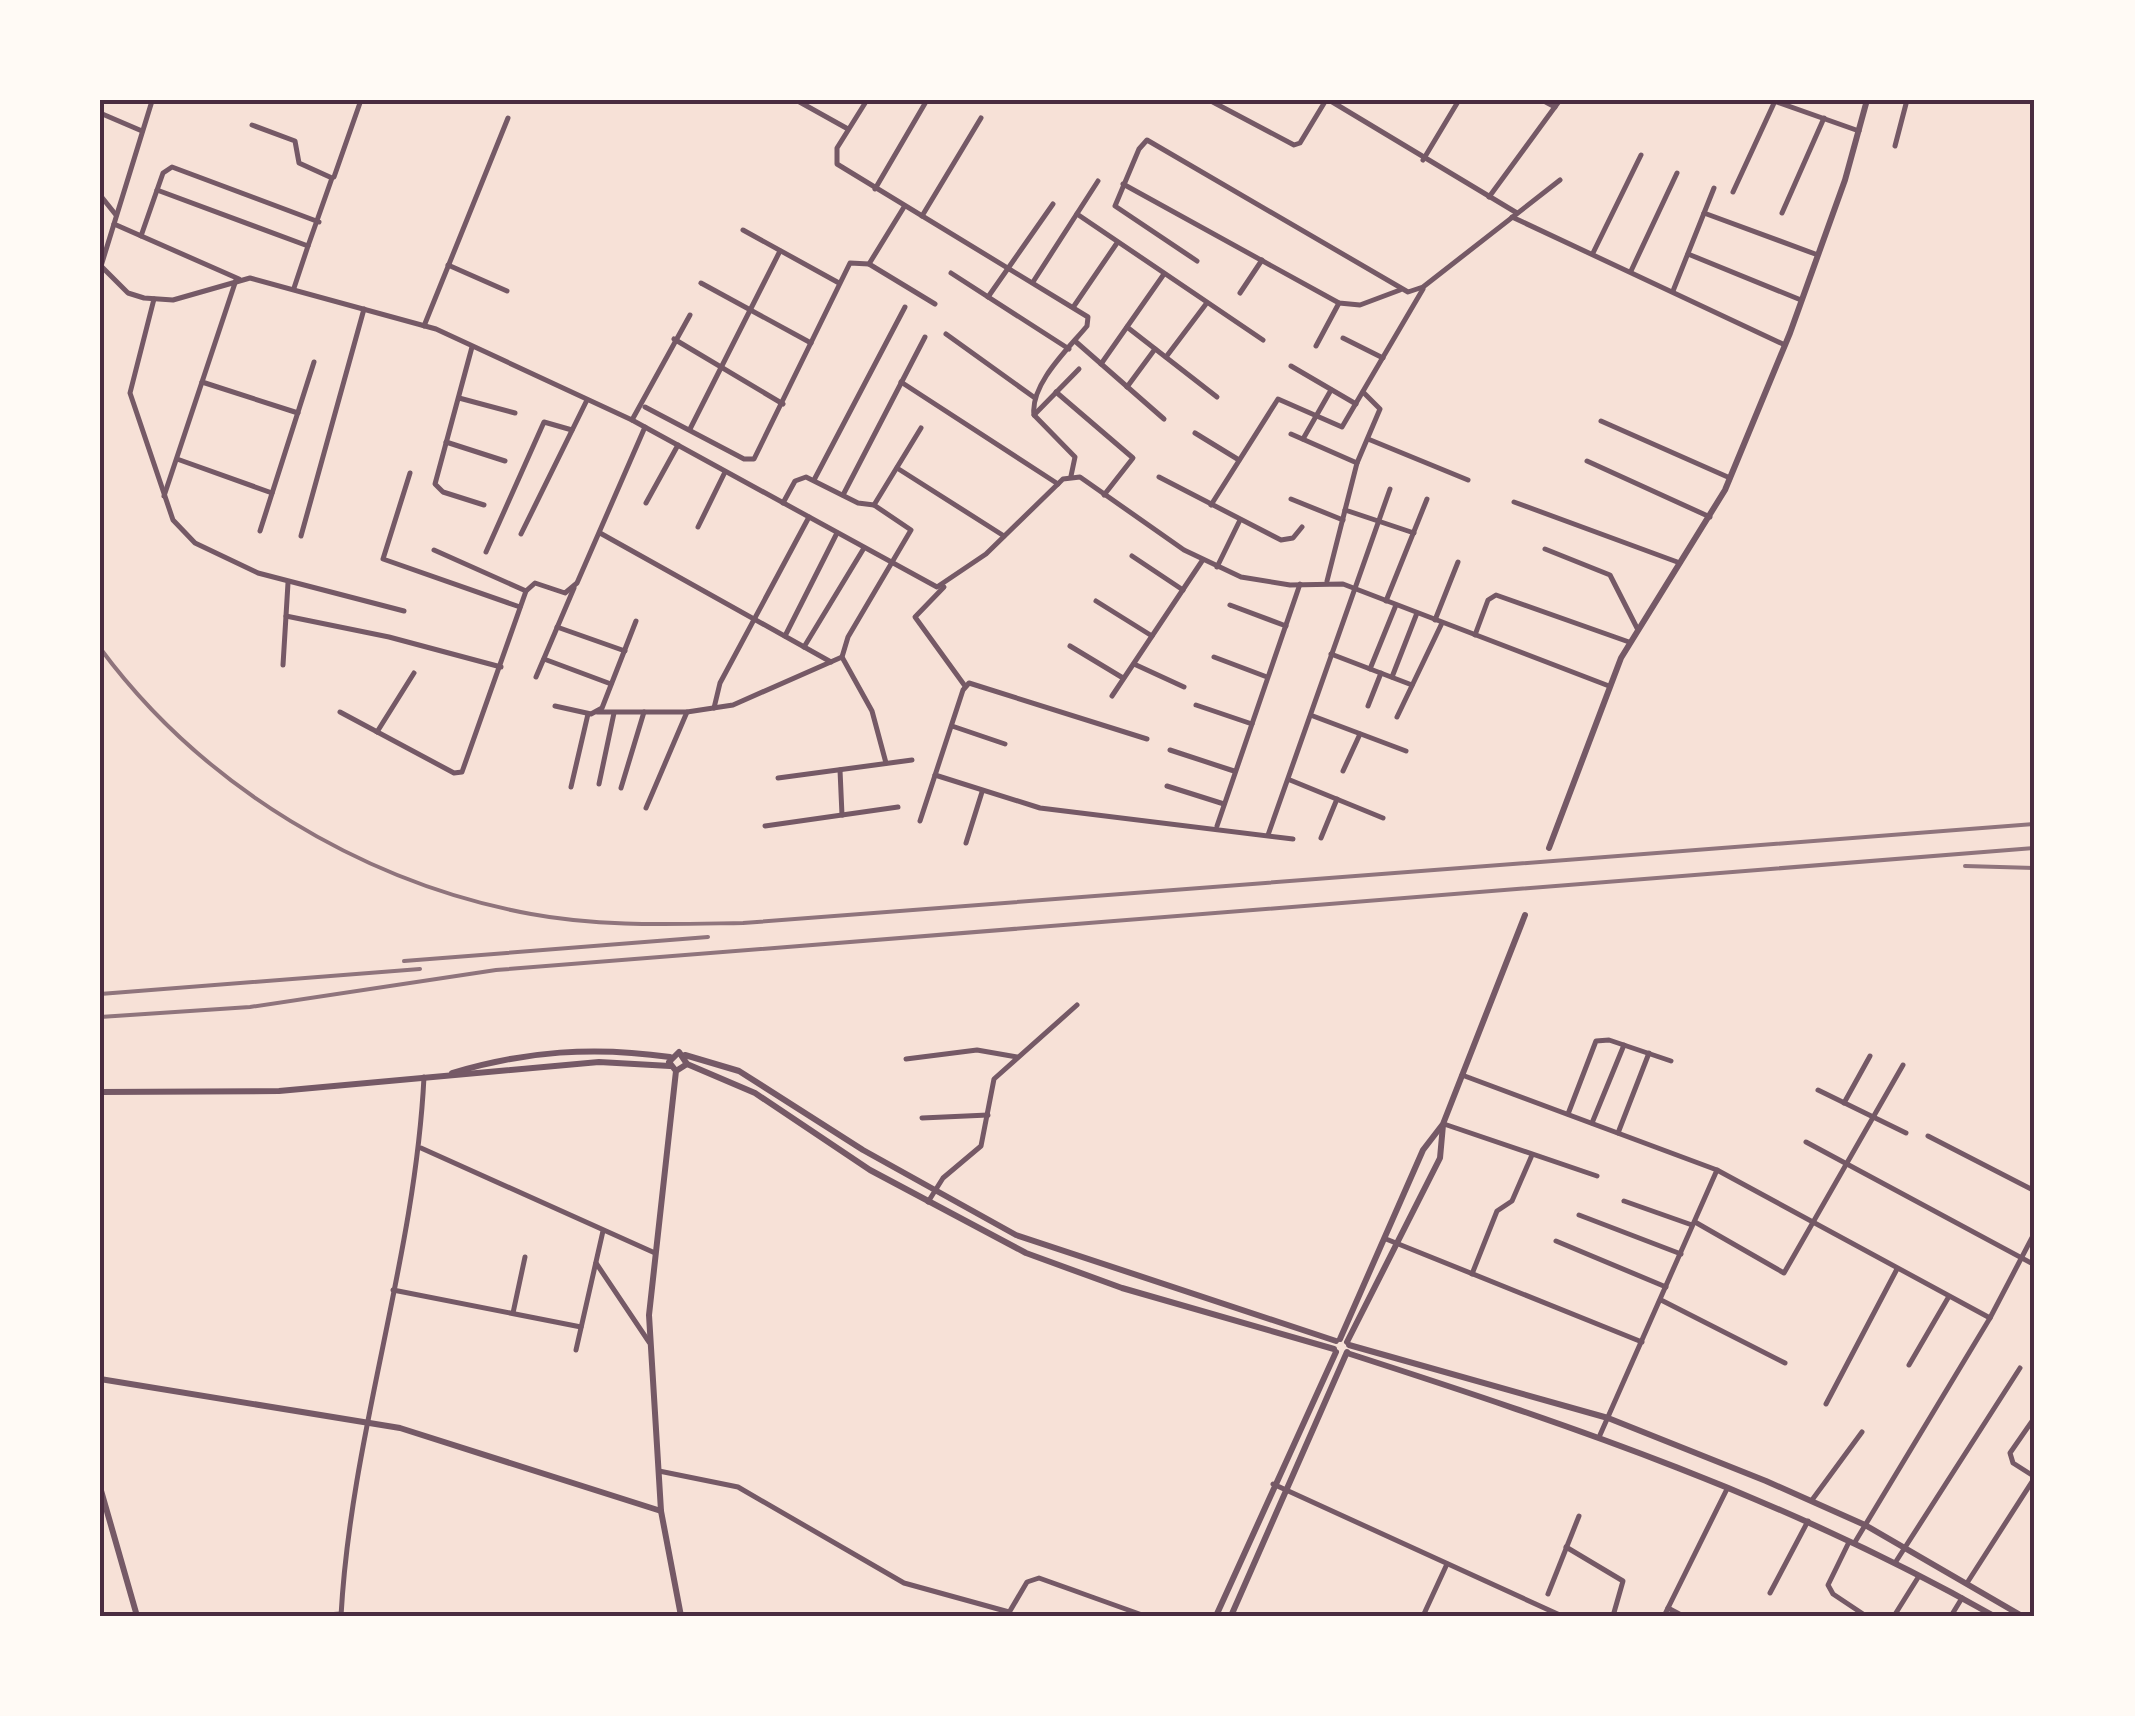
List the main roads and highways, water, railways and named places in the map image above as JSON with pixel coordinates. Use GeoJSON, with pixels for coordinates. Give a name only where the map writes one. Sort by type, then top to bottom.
{"type":"FeatureCollection","features":[{"type":"Feature","properties":{"kind":"railway"},"geometry":{"type":"LineString","coordinates":[[100,648],[141,698],[187,743],[237,785],[291,821],[348,853],[407,879],[468,899],[583,921],[743,923],[2035,824]]}},
{"type":"Feature","properties":{"kind":"railway"},"geometry":{"type":"LineString","coordinates":[[100,1017],[250,1007],[496,970],[2035,848]]}},
{"type":"Feature","properties":{"kind":"railway"},"geometry":{"type":"LineString","coordinates":[[1965,866],[2035,868]]}},
{"type":"Feature","properties":{"kind":"railway"},"geometry":{"type":"LineString","coordinates":[[404,961],[708,937]]}},
{"type":"Feature","properties":{"kind":"railway"},"geometry":{"type":"LineString","coordinates":[[100,994],[420,969]]}}]}
